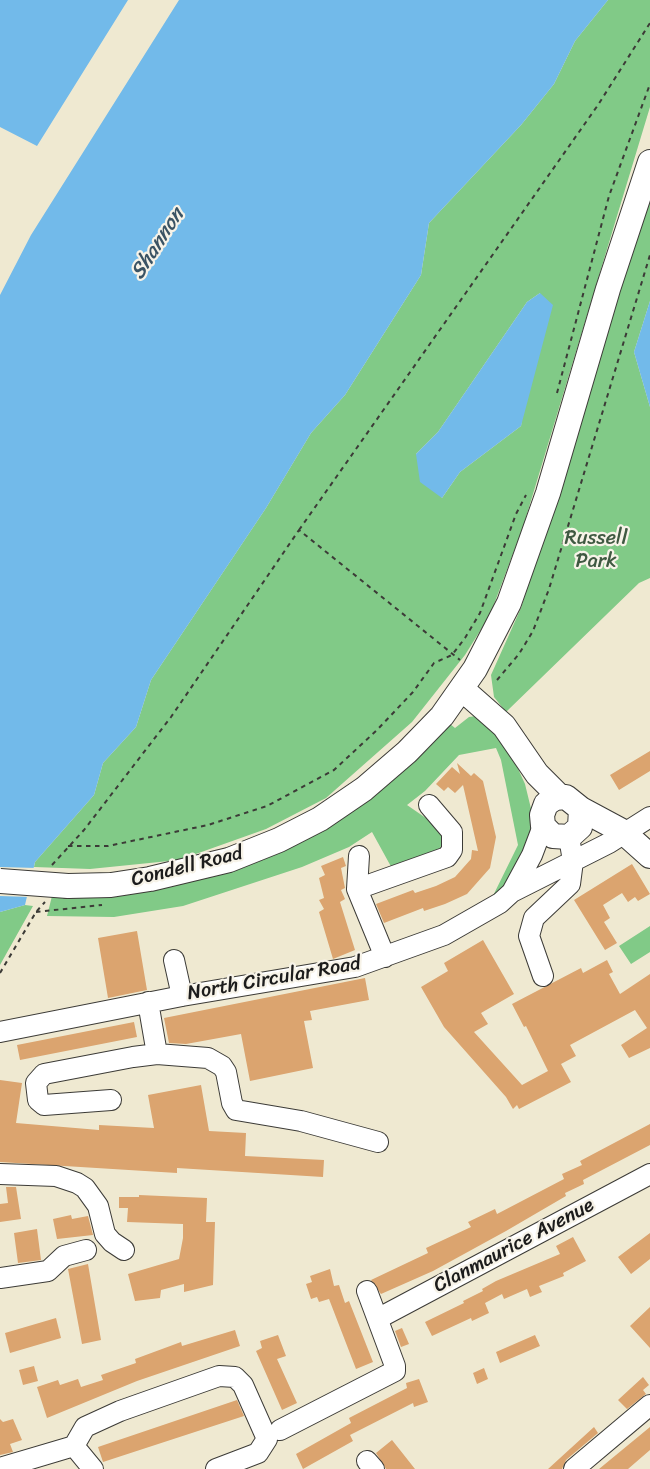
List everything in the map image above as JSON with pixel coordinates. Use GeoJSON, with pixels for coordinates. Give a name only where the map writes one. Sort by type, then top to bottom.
{"type":"FeatureCollection","features":[{"type":"Feature","properties":{"kind":"main road","name":"Condell Road"},"geometry":{"type":"LineString","coordinates":[[0,881],[68,886],[111,885],[150,879],[229,860],[279,840],[320,819],[364,789],[407,752],[442,716],[462,688],[509,603],[535,532],[608,289],[650,162]]}},
{"type":"Feature","properties":{"kind":"main road"},"geometry":{"type":"LineString","coordinates":[[462,688],[504,726],[537,774],[562,820],[624,832],[650,856]]}},
{"type":"Feature","properties":{"kind":"street"},"geometry":{"type":"LineString","coordinates":[[357,889],[447,857],[452,850],[452,832],[429,805]]}},
{"type":"Feature","properties":{"kind":"street"},"geometry":{"type":"LineString","coordinates":[[512,892],[573,861],[650,817]]}},
{"type":"Feature","properties":{"kind":"street"},"geometry":{"type":"LineString","coordinates":[[543,976],[529,936],[534,918],[570,884],[573,861],[562,820]]}},
{"type":"Feature","properties":{"kind":"street","name":"North Circular Road"},"geometry":{"type":"LineString","coordinates":[[0,1032],[148,1002],[355,967],[444,935],[500,903],[512,892],[523,873],[562,820]]}},
{"type":"Feature","properties":{"kind":"street"},"geometry":{"type":"LineString","coordinates":[[359,856],[357,889],[385,957]]}},
{"type":"Feature","properties":{"kind":"street"},"geometry":{"type":"LineString","coordinates":[[174,960],[182,996]]}},
{"type":"Feature","properties":{"kind":"street"},"geometry":{"type":"LineString","coordinates":[[148,1002],[157,1054]]}},
{"type":"Feature","properties":{"kind":"street"},"geometry":{"type":"LineString","coordinates":[[111,1100],[44,1105],[38,1100],[37,1080],[44,1074],[157,1054],[208,1058],[222,1066],[226,1072],[233,1107],[240,1112],[301,1121],[378,1142]]}},
{"type":"Feature","properties":{"kind":"street"},"geometry":{"type":"LineString","coordinates":[[0,1174],[56,1176],[85,1188],[98,1206],[105,1234],[111,1242],[124,1250]]}},
{"type":"Feature","properties":{"kind":"street","name":"Clanmaurice Avenue"},"geometry":{"type":"LineString","coordinates":[[379,1318],[650,1174]]}},
{"type":"Feature","properties":{"kind":"street"},"geometry":{"type":"LineString","coordinates":[[0,1278],[48,1271],[64,1256],[86,1250]]}},
{"type":"Feature","properties":{"kind":"street"},"geometry":{"type":"LineString","coordinates":[[280,1430],[395,1371],[379,1318],[367,1291]]}},
{"type":"Feature","properties":{"kind":"street"},"geometry":{"type":"LineString","coordinates":[[0,1468],[74,1446],[86,1427],[103,1419],[219,1376],[235,1377],[243,1384],[267,1439],[258,1453],[216,1469]]}},
{"type":"Feature","properties":{"kind":"street"},"geometry":{"type":"LineString","coordinates":[[574,1469],[650,1405]]}},
{"type":"Feature","properties":{"kind":"street"},"geometry":{"type":"LineString","coordinates":[[74,1446],[93,1469]]}},
{"type":"Feature","properties":{"kind":"path"},"geometry":{"type":"LineString","coordinates":[[52,865],[171,717],[299,530],[598,105],[650,24]]}},
{"type":"Feature","properties":{"kind":"path"},"geometry":{"type":"LineString","coordinates":[[556,399],[609,196],[650,84]]}},
{"type":"Feature","properties":{"kind":"path"},"geometry":{"type":"LineString","coordinates":[[497,680],[519,654],[533,631],[549,589],[650,255]]}},
{"type":"Feature","properties":{"kind":"path"},"geometry":{"type":"LineString","coordinates":[[68,846],[108,846],[208,825],[267,806],[334,770],[413,692],[434,663],[452,655],[480,613],[516,514],[529,490]]}},
{"type":"Feature","properties":{"kind":"path"},"geometry":{"type":"LineString","coordinates":[[299,530],[464,663]]}},
{"type":"Feature","properties":{"kind":"path"},"geometry":{"type":"LineString","coordinates":[[0,973],[36,912],[39,898]]}},
{"type":"Feature","properties":{"kind":"green space"},"geometry":{"type":"Polygon","coordinates":[[[608,0],[650,0],[650,107],[523,527],[490,615],[465,655],[412,722],[326,798],[266,829],[179,860],[90,869],[34,867],[35,862],[94,795],[103,763],[136,727],[151,680],[266,508],[311,433],[345,395],[421,275],[429,223],[521,125],[554,84],[575,41],[608,0]],[[540,293],[527,302],[438,432],[416,454],[442,498],[460,472],[521,426],[540,293]]]}},
{"type":"Feature","properties":{"kind":"green space","name":"Russell Park"},"geometry":{"type":"Polygon","coordinates":[[[650,191],[650,301],[634,352],[650,407],[650,578],[639,583],[506,712],[494,697],[491,675],[521,608],[650,191]]]}},
{"type":"Feature","properties":{"kind":"green space"},"geometry":{"type":"Polygon","coordinates":[[[476,716],[498,737],[514,760],[525,784],[534,821],[534,831],[500,900],[487,908],[518,845],[501,760],[496,748],[459,755],[425,791],[407,805],[436,825],[444,840],[436,856],[394,872],[372,832],[349,847],[302,867],[183,906],[114,917],[47,916],[52,896],[108,898],[161,887],[245,865],[298,844],[366,802],[450,724],[455,728],[469,717],[476,716]]]}},
{"type":"Feature","properties":{"kind":"green space"},"geometry":{"type":"Polygon","coordinates":[[[25,905],[33,906],[0,965],[0,912],[25,905]]]}},
{"type":"Feature","properties":{"kind":"green space"},"geometry":{"type":"Polygon","coordinates":[[[650,926],[650,952],[631,964],[619,946],[650,926]]]}},
{"type":"Feature","properties":{"kind":"water"},"geometry":{"type":"Polygon","coordinates":[[[0,0],[128,0],[37,146],[0,127],[0,0]]]}},
{"type":"Feature","properties":{"kind":"water","name":"Shannon"},"geometry":{"type":"Polygon","coordinates":[[[179,0],[608,0],[575,41],[554,84],[521,125],[429,223],[421,275],[345,395],[311,433],[266,508],[151,680],[136,727],[103,763],[94,795],[35,862],[25,905],[0,912],[0,295],[31,235],[179,0]]]}},
{"type":"Feature","properties":{"kind":"water"},"geometry":{"type":"Polygon","coordinates":[[[540,293],[553,305],[521,426],[460,472],[442,498],[420,482],[416,454],[438,432],[527,302],[540,293]]]}},
{"type":"Feature","properties":{"kind":"water"},"geometry":{"type":"Polygon","coordinates":[[[650,301],[650,407],[634,352],[650,301]]]}},
{"type":"Feature","properties":{"kind":"pier"},"geometry":{"type":"Polygon","coordinates":[[[0,867],[37,868],[30,897],[0,896],[0,867]]]}},
{"type":"Feature","properties":{"kind":"building"},"geometry":{"type":"Polygon","coordinates":[[[650,751],[650,771],[619,790],[610,775],[650,751]]]}},
{"type":"Feature","properties":{"kind":"building"},"geometry":{"type":"Polygon","coordinates":[[[457,763],[471,776],[474,773],[483,781],[496,837],[490,868],[467,894],[445,904],[424,911],[423,908],[384,923],[376,904],[413,890],[415,893],[436,886],[455,877],[471,859],[472,850],[478,851],[463,785],[455,793],[448,787],[444,791],[436,784],[452,767],[460,774],[457,763]]]}},
{"type":"Feature","properties":{"kind":"building"},"geometry":{"type":"Polygon","coordinates":[[[343,857],[346,866],[341,868],[345,888],[341,890],[345,899],[340,902],[355,950],[333,959],[319,912],[324,909],[319,900],[324,898],[319,878],[325,875],[321,866],[343,857]]]}},
{"type":"Feature","properties":{"kind":"building"},"geometry":{"type":"Polygon","coordinates":[[[632,864],[650,894],[638,901],[635,897],[628,902],[622,893],[603,905],[610,918],[604,922],[617,943],[605,950],[574,900],[632,864]]]}},
{"type":"Feature","properties":{"kind":"building"},"geometry":{"type":"Polygon","coordinates":[[[137,931],[147,990],[108,998],[98,938],[137,931]]]}},
{"type":"Feature","properties":{"kind":"building"},"geometry":{"type":"Polygon","coordinates":[[[483,940],[514,994],[481,1013],[488,1024],[474,1032],[522,1085],[548,1071],[526,1026],[524,1027],[512,1004],[581,968],[583,973],[607,960],[613,972],[609,974],[620,994],[650,974],[650,1048],[629,1058],[621,1045],[647,1028],[635,1010],[570,1045],[576,1056],[561,1064],[571,1082],[519,1109],[517,1105],[513,1109],[506,1097],[444,1027],[421,987],[448,971],[444,963],[483,940]]]}},
{"type":"Feature","properties":{"kind":"building"},"geometry":{"type":"Polygon","coordinates":[[[365,978],[369,1000],[310,1011],[312,1020],[304,1021],[313,1068],[250,1081],[241,1034],[186,1044],[169,1043],[164,1018],[365,978]]]}},
{"type":"Feature","properties":{"kind":"building"},"geometry":{"type":"Polygon","coordinates":[[[134,1022],[137,1037],[20,1060],[17,1045],[134,1022]]]}},
{"type":"Feature","properties":{"kind":"building"},"geometry":{"type":"Polygon","coordinates":[[[0,1080],[22,1083],[16,1123],[99,1130],[99,1125],[154,1128],[148,1095],[201,1085],[209,1131],[246,1133],[245,1156],[324,1160],[323,1177],[177,1168],[177,1173],[0,1162],[0,1080]]]}},
{"type":"Feature","properties":{"kind":"building"},"geometry":{"type":"Polygon","coordinates":[[[650,1124],[650,1145],[583,1180],[584,1184],[565,1193],[566,1196],[506,1231],[433,1271],[381,1294],[371,1280],[428,1253],[426,1248],[471,1227],[468,1222],[495,1209],[497,1214],[564,1179],[562,1174],[582,1165],[580,1161],[650,1124]]]}},
{"type":"Feature","properties":{"kind":"building"},"geometry":{"type":"Polygon","coordinates":[[[6,1187],[16,1187],[21,1219],[0,1222],[0,1204],[8,1203],[6,1187]]]}},
{"type":"Feature","properties":{"kind":"building"},"geometry":{"type":"Polygon","coordinates":[[[139,1195],[207,1198],[206,1222],[215,1222],[213,1285],[184,1292],[184,1284],[161,1290],[160,1298],[135,1301],[128,1274],[179,1259],[183,1238],[183,1224],[127,1222],[128,1208],[119,1208],[119,1197],[139,1197],[139,1195]]]}},
{"type":"Feature","properties":{"kind":"building"},"geometry":{"type":"Polygon","coordinates":[[[71,1215],[72,1219],[88,1216],[93,1235],[57,1239],[53,1219],[71,1215]]]}},
{"type":"Feature","properties":{"kind":"building"},"geometry":{"type":"Polygon","coordinates":[[[37,1229],[41,1260],[18,1263],[14,1233],[37,1229]]]}},
{"type":"Feature","properties":{"kind":"building"},"geometry":{"type":"Polygon","coordinates":[[[650,1233],[650,1259],[631,1274],[618,1257],[650,1233]]]}},
{"type":"Feature","properties":{"kind":"building"},"geometry":{"type":"Polygon","coordinates":[[[573,1237],[586,1261],[563,1273],[564,1276],[539,1286],[542,1292],[530,1297],[527,1289],[504,1299],[502,1294],[485,1303],[489,1313],[472,1321],[471,1318],[432,1336],[425,1322],[464,1303],[463,1301],[483,1291],[482,1289],[496,1281],[560,1254],[556,1246],[573,1237]]]}},
{"type":"Feature","properties":{"kind":"building"},"geometry":{"type":"Polygon","coordinates":[[[88,1264],[101,1340],[82,1344],[68,1269],[88,1264]]]}},
{"type":"Feature","properties":{"kind":"building"},"geometry":{"type":"Polygon","coordinates":[[[330,1269],[334,1286],[339,1285],[345,1303],[349,1301],[373,1362],[356,1369],[329,1299],[319,1302],[317,1297],[311,1299],[306,1284],[312,1282],[310,1276],[330,1269]]]}},
{"type":"Feature","properties":{"kind":"building"},"geometry":{"type":"Polygon","coordinates":[[[650,1307],[650,1348],[630,1326],[650,1307]]]}},
{"type":"Feature","properties":{"kind":"building"},"geometry":{"type":"Polygon","coordinates":[[[56,1318],[61,1338],[10,1353],[5,1333],[56,1318]]]}},
{"type":"Feature","properties":{"kind":"building"},"geometry":{"type":"Polygon","coordinates":[[[402,1328],[409,1344],[401,1347],[395,1331],[402,1328]]]}},
{"type":"Feature","properties":{"kind":"building"},"geometry":{"type":"Polygon","coordinates":[[[235,1330],[240,1346],[137,1381],[47,1418],[37,1387],[58,1380],[60,1385],[78,1379],[81,1387],[103,1380],[101,1375],[136,1363],[135,1359],[181,1342],[182,1346],[235,1330]]]}},
{"type":"Feature","properties":{"kind":"building"},"geometry":{"type":"Polygon","coordinates":[[[278,1335],[286,1356],[277,1359],[297,1403],[282,1410],[256,1351],[262,1348],[260,1341],[278,1335]]]}},
{"type":"Feature","properties":{"kind":"building"},"geometry":{"type":"Polygon","coordinates":[[[535,1335],[540,1346],[500,1363],[496,1352],[535,1335]]]}},
{"type":"Feature","properties":{"kind":"building"},"geometry":{"type":"Polygon","coordinates":[[[34,1366],[38,1381],[23,1385],[19,1370],[34,1366]]]}},
{"type":"Feature","properties":{"kind":"building"},"geometry":{"type":"Polygon","coordinates":[[[484,1368],[488,1379],[477,1384],[473,1373],[484,1368]]]}},
{"type":"Feature","properties":{"kind":"building"},"geometry":{"type":"Polygon","coordinates":[[[643,1377],[649,1385],[643,1390],[646,1394],[627,1409],[618,1400],[643,1377]]]}},
{"type":"Feature","properties":{"kind":"building"},"geometry":{"type":"Polygon","coordinates":[[[419,1379],[428,1402],[414,1407],[413,1403],[350,1435],[353,1441],[303,1469],[296,1454],[351,1423],[349,1418],[407,1388],[406,1383],[419,1379]]]}},
{"type":"Feature","properties":{"kind":"building"},"geometry":{"type":"Polygon","coordinates":[[[237,1400],[244,1416],[103,1462],[98,1447],[237,1400]]]}},
{"type":"Feature","properties":{"kind":"building"},"geometry":{"type":"Polygon","coordinates":[[[0,1419],[3,1422],[13,1419],[22,1440],[10,1444],[13,1452],[0,1455],[0,1419]]]}},
{"type":"Feature","properties":{"kind":"building"},"geometry":{"type":"Polygon","coordinates":[[[594,1427],[598,1433],[566,1460],[562,1469],[548,1469],[594,1427]]]}},
{"type":"Feature","properties":{"kind":"building"},"geometry":{"type":"Polygon","coordinates":[[[650,1427],[650,1450],[628,1469],[599,1469],[650,1427]]]}},
{"type":"Feature","properties":{"kind":"building"},"geometry":{"type":"Polygon","coordinates":[[[392,1440],[415,1469],[386,1469],[376,1453],[392,1440]]]}}]}
